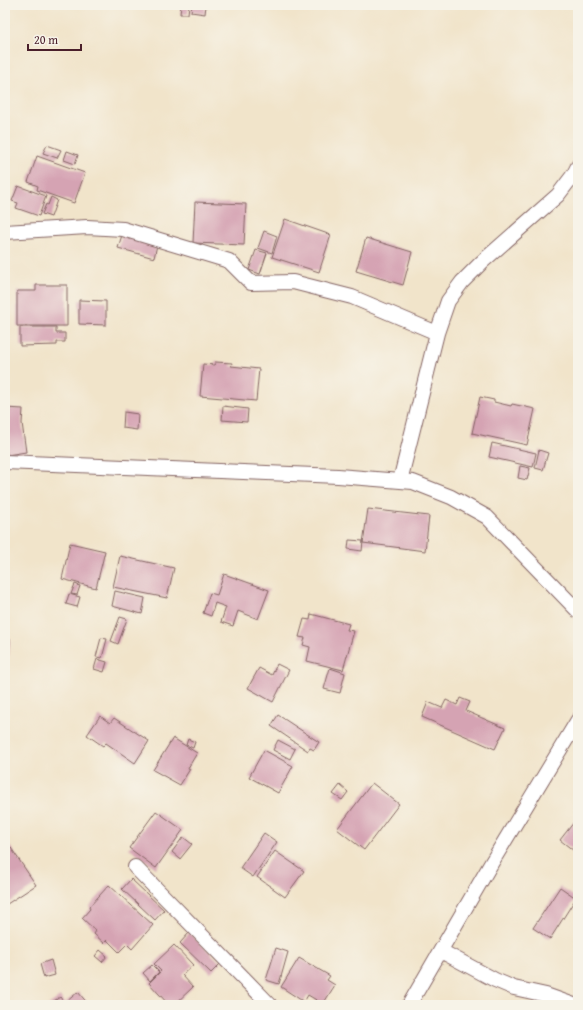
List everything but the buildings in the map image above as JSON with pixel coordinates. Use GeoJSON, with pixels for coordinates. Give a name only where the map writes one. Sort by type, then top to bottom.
{"type":"FeatureCollection","features":[{"type":"Feature","properties":{"kind":"street"},"geometry":{"type":"LineString","coordinates":[[400,481],[438,333],[448,301],[462,282],[482,262],[558,194],[574,174],[578,166]]}},
{"type":"Feature","properties":{"kind":"street"},"geometry":{"type":"LineString","coordinates":[[5,232],[88,227],[123,229],[229,261],[251,283],[293,282],[352,297],[438,333]]}},
{"type":"Feature","properties":{"kind":"street"},"geometry":{"type":"LineString","coordinates":[[5,462],[330,476],[414,482],[451,497],[487,517],[578,611]]}},
{"type":"Feature","properties":{"kind":"street"},"geometry":{"type":"LineString","coordinates":[[409,1005],[492,862],[578,720]]}},
{"type":"Feature","properties":{"kind":"street"},"geometry":{"type":"LineString","coordinates":[[135,867],[270,1005]]}},
{"type":"Feature","properties":{"kind":"street"},"geometry":{"type":"LineString","coordinates":[[441,951],[495,980],[514,988],[546,995],[574,1005]]}}]}
